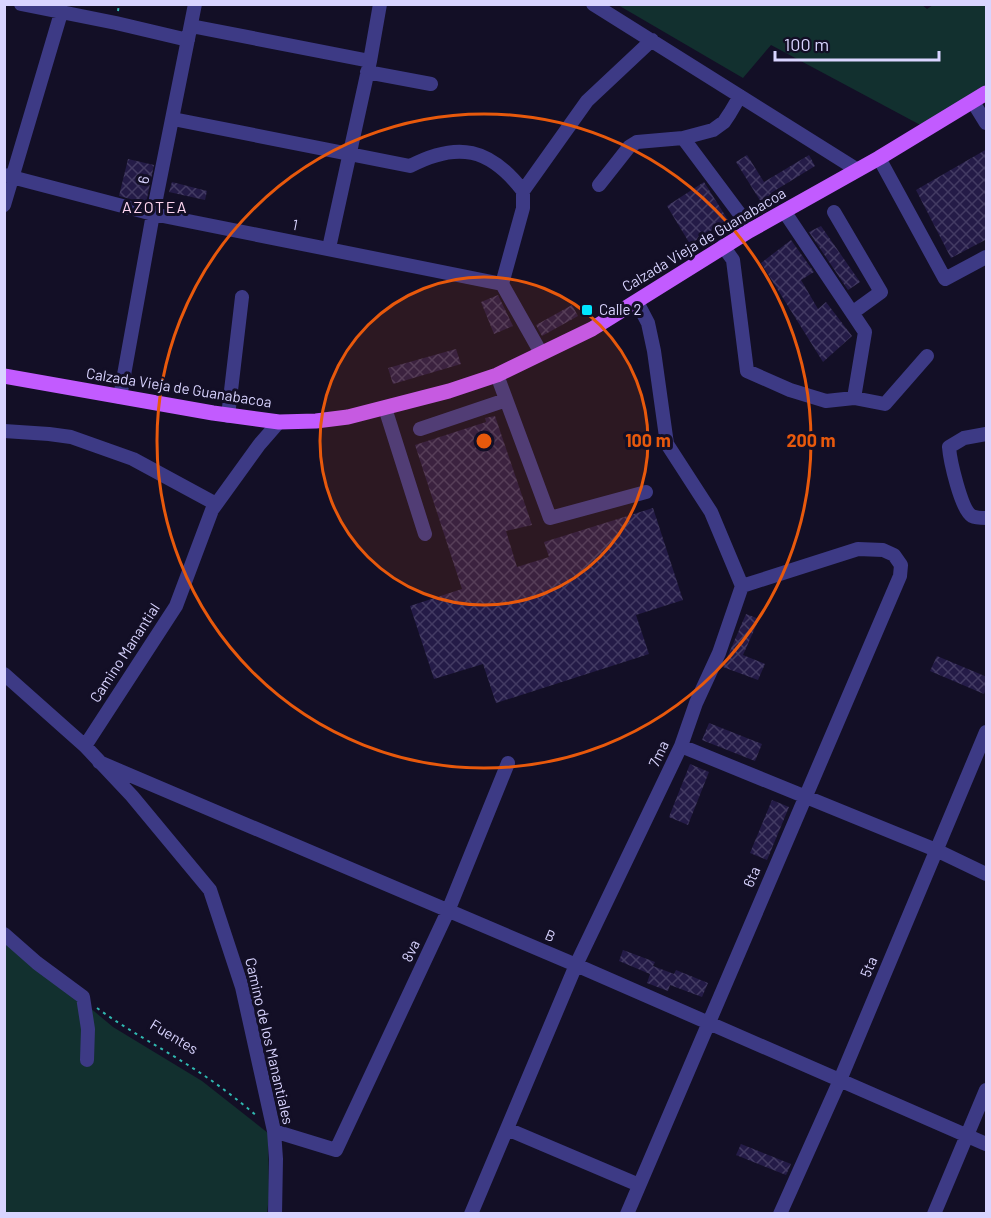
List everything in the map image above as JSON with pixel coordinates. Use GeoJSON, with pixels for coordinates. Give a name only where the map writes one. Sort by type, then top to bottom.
{"type":"FeatureCollection","features":[{"type":"Feature","properties":{"kind":"main road","name":"Calzada Vieja de Guanabacoa"},"geometry":{"type":"LineString","coordinates":[[4,376],[228,416],[279,422],[348,417],[449,391],[497,375],[592,329],[723,246],[879,158],[987,93]]}},
{"type":"Feature","properties":{"kind":"street"},"geometry":{"type":"LineString","coordinates":[[21,4],[188,40]]}},
{"type":"Feature","properties":{"kind":"street","name":"6"},"geometry":{"type":"LineString","coordinates":[[120,397],[153,214],[195,4]]}},
{"type":"Feature","properties":{"kind":"street"},"geometry":{"type":"LineString","coordinates":[[329,248],[369,67],[380,4]]}},
{"type":"Feature","properties":{"kind":"street"},"geometry":{"type":"LineString","coordinates":[[593,4],[856,169]]}},
{"type":"Feature","properties":{"kind":"street"},"geometry":{"type":"LineString","coordinates":[[4,205],[9,176],[61,13]]}},
{"type":"Feature","properties":{"kind":"street"},"geometry":{"type":"LineString","coordinates":[[190,26],[369,67],[431,84]]}},
{"type":"Feature","properties":{"kind":"street"},"geometry":{"type":"LineString","coordinates":[[540,354],[502,284],[523,208],[523,191],[587,101],[652,40]]}},
{"type":"Feature","properties":{"kind":"street"},"geometry":{"type":"LineString","coordinates":[[599,185],[629,147],[637,142],[683,138],[713,130],[724,122],[740,96]]}},
{"type":"Feature","properties":{"kind":"street"},"geometry":{"type":"LineString","coordinates":[[973,102],[987,123]]}},
{"type":"Feature","properties":{"kind":"street"},"geometry":{"type":"LineString","coordinates":[[173,119],[410,166],[443,152],[471,152],[496,163],[523,191]]}},
{"type":"Feature","properties":{"kind":"street"},"geometry":{"type":"LineString","coordinates":[[683,138],[739,213],[749,231]]}},
{"type":"Feature","properties":{"kind":"street"},"geometry":{"type":"LineString","coordinates":[[879,158],[945,279],[987,257]]}},
{"type":"Feature","properties":{"kind":"street","name":"1"},"geometry":{"type":"LineString","coordinates":[[9,176],[153,214],[502,284]]}},
{"type":"Feature","properties":{"kind":"street"},"geometry":{"type":"LineString","coordinates":[[784,211],[865,332],[854,398]]}},
{"type":"Feature","properties":{"kind":"street"},"geometry":{"type":"LineString","coordinates":[[834,212],[881,292],[852,313]]}},
{"type":"Feature","properties":{"kind":"street"},"geometry":{"type":"LineString","coordinates":[[723,246],[732,261],[747,371],[790,390],[826,401],[854,398],[885,404],[927,356]]}},
{"type":"Feature","properties":{"kind":"street"},"geometry":{"type":"LineString","coordinates":[[228,416],[242,297]]}},
{"type":"Feature","properties":{"kind":"street"},"geometry":{"type":"LineString","coordinates":[[637,302],[648,323],[654,351],[667,444],[711,512],[742,586]]}},
{"type":"Feature","properties":{"kind":"street"},"geometry":{"type":"LineString","coordinates":[[497,375],[550,518],[646,492]]}},
{"type":"Feature","properties":{"kind":"street"},"geometry":{"type":"LineString","coordinates":[[420,429],[506,400]]}},
{"type":"Feature","properties":{"kind":"street"},"geometry":{"type":"LineString","coordinates":[[385,408],[424,534]]}},
{"type":"Feature","properties":{"kind":"street","name":"Camino Manantial"},"geometry":{"type":"LineString","coordinates":[[85,747],[176,606],[212,510],[259,445],[279,422]]}},
{"type":"Feature","properties":{"kind":"street"},"geometry":{"type":"LineString","coordinates":[[4,430],[71,437],[134,459],[216,504]]}},
{"type":"Feature","properties":{"kind":"street"},"geometry":{"type":"LineString","coordinates":[[987,434],[964,438],[949,447],[950,460],[964,507],[970,515],[987,518]]}},
{"type":"Feature","properties":{"kind":"street","name":"6ta"},"geometry":{"type":"LineString","coordinates":[[627,1214],[900,576],[901,566],[894,555],[883,550],[858,549],[742,586]]}},
{"type":"Feature","properties":{"kind":"street","name":"7ma"},"geometry":{"type":"LineString","coordinates":[[471,1214],[576,965],[681,746],[742,586]]}},
{"type":"Feature","properties":{"kind":"street","name":"Camino de los Manantiales"},"geometry":{"type":"LineString","coordinates":[[4,674],[85,747],[132,796],[210,890],[242,987],[274,1131],[275,1214]]}},
{"type":"Feature","properties":{"kind":"street","name":"5ta"},"geometry":{"type":"LineString","coordinates":[[780,1214],[840,1080],[987,732]]}},
{"type":"Feature","properties":{"kind":"street"},"geometry":{"type":"LineString","coordinates":[[681,746],[936,850],[987,874]]}},
{"type":"Feature","properties":{"kind":"street","name":"B"},"geometry":{"type":"LineString","coordinates":[[99,762],[576,965],[987,1144]]}},
{"type":"Feature","properties":{"kind":"street","name":"8va"},"geometry":{"type":"LineString","coordinates":[[274,1131],[336,1150],[448,911],[508,763]]}},
{"type":"Feature","properties":{"kind":"street"},"geometry":{"type":"LineString","coordinates":[[4,934],[83,997],[88,1029],[87,1060]]}},
{"type":"Feature","properties":{"kind":"street"},"geometry":{"type":"LineString","coordinates":[[934,1214],[987,1090]]}},
{"type":"Feature","properties":{"kind":"street"},"geometry":{"type":"LineString","coordinates":[[507,1129],[639,1185]]}},
{"type":"Feature","properties":{"kind":"path","name":"Fuentes"},"geometry":{"type":"LineString","coordinates":[[83,997],[117,1022],[193,1068],[274,1131]]}},
{"type":"Feature","properties":{"kind":"green space"},"geometry":{"type":"Polygon","coordinates":[[[921,4],[927,9],[933,5],[986,5],[986,85],[926,128],[771,45],[743,78],[618,5],[921,4]]]}},
{"type":"Feature","properties":{"kind":"green space"},"geometry":{"type":"Polygon","coordinates":[[[4,936],[113,1027],[202,1081],[268,1133],[267,1213],[5,1213],[4,936]]]}},
{"type":"Feature","properties":{"kind":"building"},"geometry":{"type":"Polygon","coordinates":[[[987,149],[987,239],[951,258],[916,190],[987,149]]]}},
{"type":"Feature","properties":{"kind":"building"},"geometry":{"type":"Polygon","coordinates":[[[747,155],[764,182],[809,155],[815,166],[771,193],[772,195],[761,202],[736,162],[747,155]]]}},
{"type":"Feature","properties":{"kind":"building"},"geometry":{"type":"Polygon","coordinates":[[[128,159],[154,165],[146,203],[119,196],[128,159]]]}},
{"type":"Feature","properties":{"kind":"building"},"geometry":{"type":"Polygon","coordinates":[[[172,182],[207,191],[205,200],[169,192],[172,182]]]}},
{"type":"Feature","properties":{"kind":"building"},"geometry":{"type":"Polygon","coordinates":[[[704,182],[728,220],[690,244],[667,206],[704,182]]]}},
{"type":"Feature","properties":{"kind":"building"},"geometry":{"type":"Polygon","coordinates":[[[821,226],[860,282],[848,290],[809,232],[821,226]]]}},
{"type":"Feature","properties":{"kind":"building"},"geometry":{"type":"Polygon","coordinates":[[[791,240],[814,272],[801,280],[818,309],[826,302],[852,336],[823,362],[761,263],[791,240]]]}},
{"type":"Feature","properties":{"kind":"building"},"geometry":{"type":"Polygon","coordinates":[[[498,295],[513,326],[494,334],[481,302],[498,295]]]}},
{"type":"Feature","properties":{"kind":"building"},"geometry":{"type":"Polygon","coordinates":[[[572,305],[578,316],[542,336],[536,325],[572,305]]]}},
{"type":"Feature","properties":{"kind":"building"},"geometry":{"type":"Polygon","coordinates":[[[456,349],[461,364],[393,384],[388,368],[456,349]]]}},
{"type":"Feature","properties":{"kind":"building"},"geometry":{"type":"Polygon","coordinates":[[[495,416],[532,525],[506,531],[517,567],[549,557],[544,542],[653,508],[683,600],[636,615],[649,654],[496,703],[483,664],[434,679],[410,606],[462,589],[415,445],[486,422],[485,418],[495,416]]]}},
{"type":"Feature","properties":{"kind":"building"},"geometry":{"type":"Polygon","coordinates":[[[746,614],[759,619],[743,655],[765,664],[758,680],[723,667],[746,614]]]}},
{"type":"Feature","properties":{"kind":"building"},"geometry":{"type":"Polygon","coordinates":[[[937,656],[987,677],[984,694],[930,671],[937,656]]]}},
{"type":"Feature","properties":{"kind":"building"},"geometry":{"type":"Polygon","coordinates":[[[709,723],[762,744],[755,761],[702,740],[709,723]]]}},
{"type":"Feature","properties":{"kind":"building"},"geometry":{"type":"Polygon","coordinates":[[[690,764],[709,772],[688,825],[669,817],[690,764]]]}},
{"type":"Feature","properties":{"kind":"building"},"geometry":{"type":"Polygon","coordinates":[[[772,800],[789,807],[767,860],[750,853],[772,800]]]}},
{"type":"Feature","properties":{"kind":"building"},"geometry":{"type":"Polygon","coordinates":[[[623,950],[655,962],[653,966],[674,974],[676,970],[708,983],[702,997],[670,985],[668,991],[647,983],[650,974],[619,961],[623,950]]]}},
{"type":"Feature","properties":{"kind":"building"},"geometry":{"type":"Polygon","coordinates":[[[741,1144],[791,1164],[786,1175],[736,1155],[741,1144]]]}},
{"type":"Feature","properties":{"kind":"place","name":"Calle 2"},"geometry":{"type":"Point","coordinates":[587,310]}},
{"type":"Feature","properties":{"kind":"district","name":"AZOTEA"},"geometry":{"type":"Point","coordinates":[155,207]}}]}
